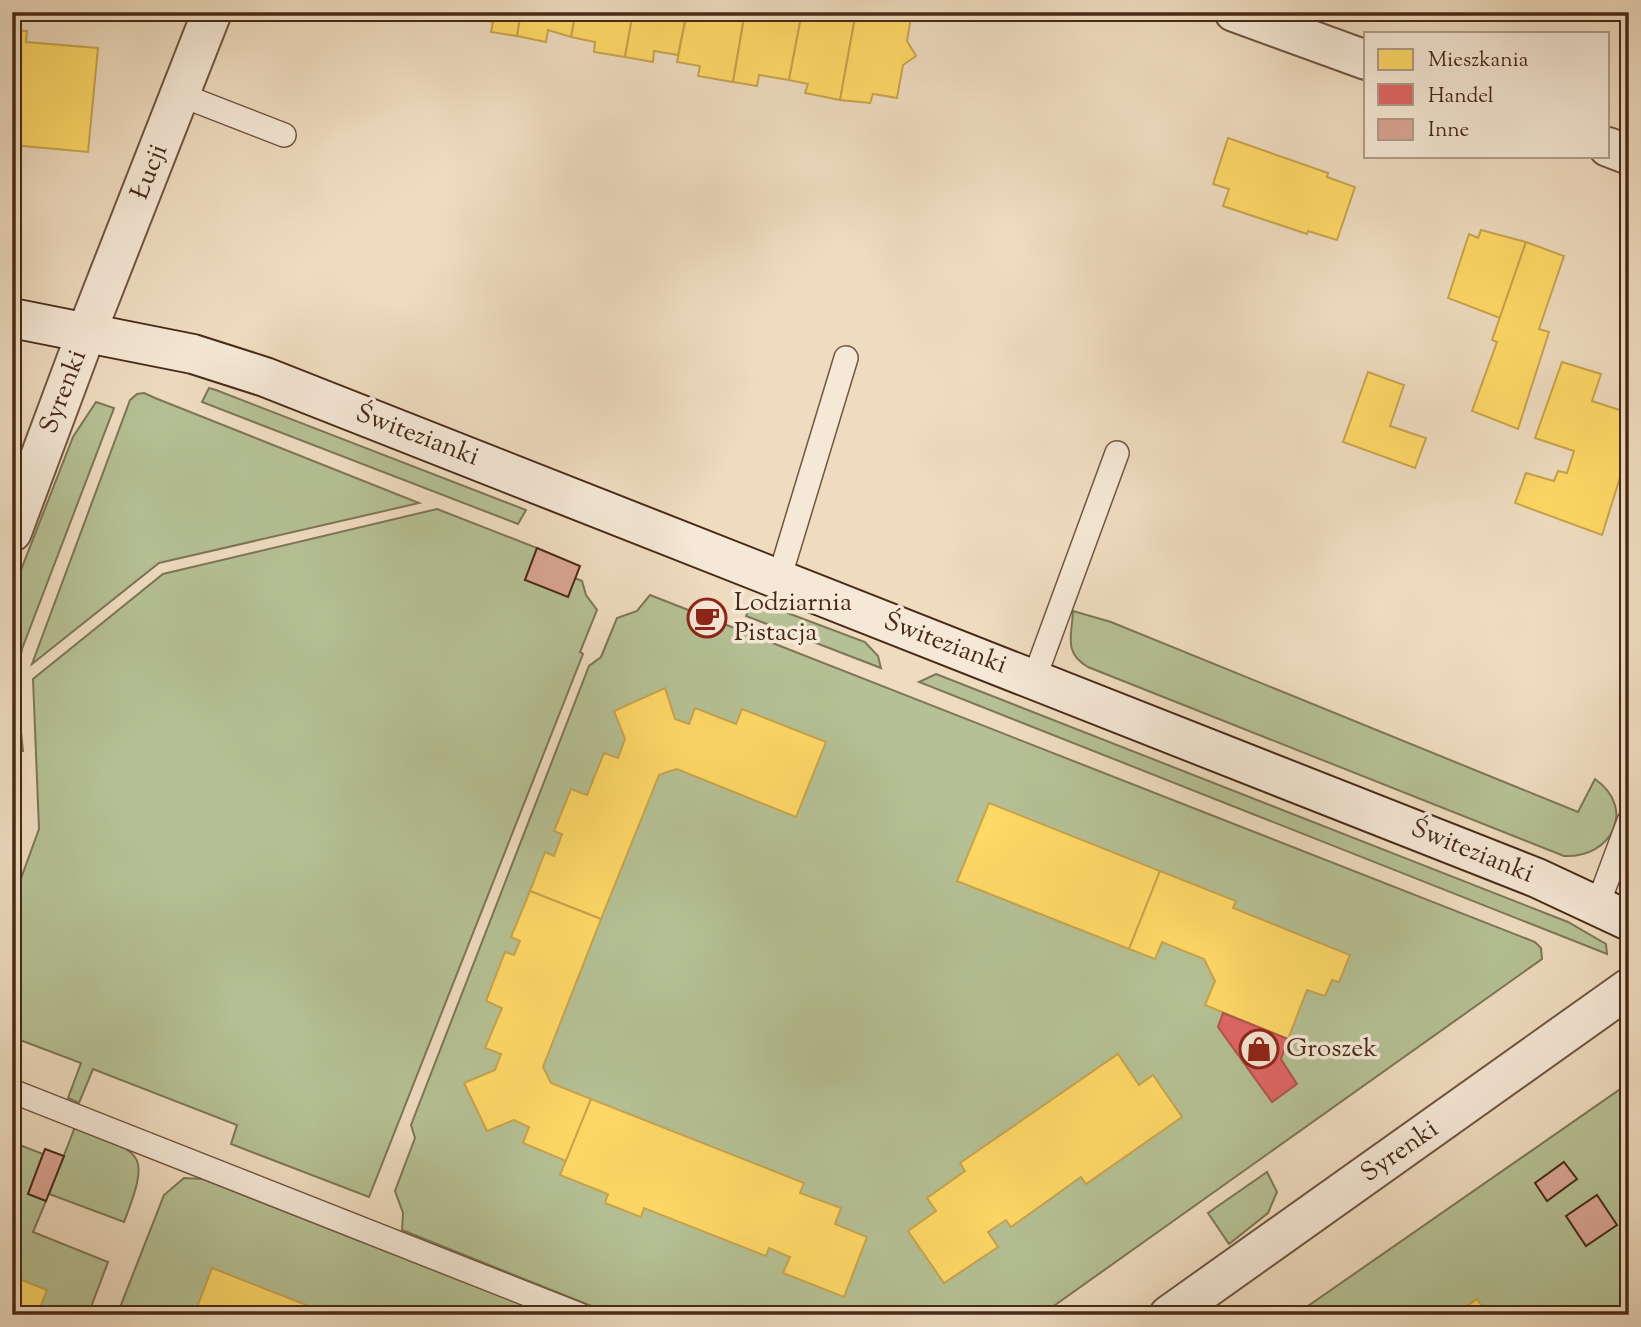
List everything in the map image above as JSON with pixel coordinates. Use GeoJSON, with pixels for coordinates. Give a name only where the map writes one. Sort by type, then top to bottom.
{"type":"FeatureCollection","features":[{"type":"Feature","properties":{"kind":"street","name":"Łucji"},"geometry":{"type":"LineString","coordinates":[[87,331],[212,12]]}},
{"type":"Feature","properties":{"kind":"street"},"geometry":{"type":"LineString","coordinates":[[1234,12],[1364,59]]}},
{"type":"Feature","properties":{"kind":"street"},"geometry":{"type":"LineString","coordinates":[[1610,148],[1629,155]]}},
{"type":"Feature","properties":{"kind":"street","name":"Świtezianki"},"geometry":{"type":"LineString","coordinates":[[12,318],[193,354],[242,369],[1034,679],[1614,912]]}},
{"type":"Feature","properties":{"kind":"street","name":"Syrenki"},"geometry":{"type":"LineString","coordinates":[[12,532],[87,331]]}},
{"type":"Feature","properties":{"kind":"street","name":"Syrenki"},"geometry":{"type":"LineString","coordinates":[[1169,1315],[1629,988]]}},
{"type":"Feature","properties":{"kind":"lane"},"geometry":{"type":"LineString","coordinates":[[180,95],[284,135]]}},
{"type":"Feature","properties":{"kind":"lane"},"geometry":{"type":"LineString","coordinates":[[779,579],[846,358]]}},
{"type":"Feature","properties":{"kind":"lane"},"geometry":{"type":"LineString","coordinates":[[1034,679],[1117,453]]}},
{"type":"Feature","properties":{"kind":"lane"},"geometry":{"type":"LineString","coordinates":[[1614,912],[1629,821]]}},
{"type":"Feature","properties":{"kind":"lane"},"geometry":{"type":"LineString","coordinates":[[12,1091],[580,1315]]}},
{"type":"Feature","properties":{"kind":"green space"},"geometry":{"type":"Polygon","coordinates":[[[209,388],[526,510],[518,524],[202,402],[209,388]]]}},
{"type":"Feature","properties":{"kind":"green space"},"geometry":{"type":"Polygon","coordinates":[[[144,393],[419,503],[159,563],[32,664],[130,400],[137,394],[144,393]]]}},
{"type":"Feature","properties":{"kind":"green space"},"geometry":{"type":"Polygon","coordinates":[[[96,402],[114,408],[22,649],[16,683],[23,751],[12,751],[12,593],[73,437],[96,402]]]}},
{"type":"Feature","properties":{"kind":"green space"},"geometry":{"type":"Polygon","coordinates":[[[437,509],[537,548],[525,580],[575,578],[582,581],[586,595],[597,610],[580,652],[583,654],[369,1197],[231,1144],[237,1125],[93,1069],[79,1103],[68,1098],[81,1063],[12,1037],[12,903],[39,829],[33,679],[163,574],[437,509]]]}},
{"type":"Feature","properties":{"kind":"green space"},"geometry":{"type":"Polygon","coordinates":[[[650,595],[1535,942],[1541,948],[1542,959],[1041,1315],[614,1315],[402,1230],[403,1213],[395,1191],[415,1138],[411,1125],[589,666],[601,657],[617,618],[637,611],[650,595]]]}},
{"type":"Feature","properties":{"kind":"green space"},"geometry":{"type":"Polygon","coordinates":[[[753,600],[865,642],[878,656],[881,668],[746,616],[753,600]]]}},
{"type":"Feature","properties":{"kind":"green space"},"geometry":{"type":"Polygon","coordinates":[[[1073,611],[1111,622],[1578,812],[1595,779],[1608,791],[1615,804],[1613,830],[1595,849],[1564,856],[1088,667],[1080,662],[1072,649],[1073,611]]]}},
{"type":"Feature","properties":{"kind":"green space"},"geometry":{"type":"Polygon","coordinates":[[[936,674],[1568,922],[1606,944],[1607,954],[919,682],[936,674]]]}},
{"type":"Feature","properties":{"kind":"green space"},"geometry":{"type":"Polygon","coordinates":[[[1629,1083],[1629,1315],[1295,1315],[1629,1083]]]}},
{"type":"Feature","properties":{"kind":"green space"},"geometry":{"type":"Polygon","coordinates":[[[75,1127],[115,1143],[135,1157],[138,1180],[124,1222],[49,1194],[75,1127]]]}},
{"type":"Feature","properties":{"kind":"green space"},"geometry":{"type":"Polygon","coordinates":[[[12,1142],[43,1154],[28,1194],[46,1201],[33,1232],[108,1262],[88,1315],[12,1315],[12,1142]]]}},
{"type":"Feature","properties":{"kind":"green space"},"geometry":{"type":"Polygon","coordinates":[[[1267,1172],[1277,1192],[1268,1213],[1229,1244],[1208,1213],[1267,1172]]]}},
{"type":"Feature","properties":{"kind":"green space"},"geometry":{"type":"Polygon","coordinates":[[[184,1178],[204,1179],[550,1315],[117,1315],[164,1195],[184,1178]]]}},
{"type":"Feature","properties":{"kind":"building: Mieszkania"},"geometry":{"type":"Polygon","coordinates":[[[469,12],[521,12],[517,36],[491,32],[493,22],[468,17],[469,12]]]}},
{"type":"Feature","properties":{"kind":"building: Mieszkania"},"geometry":{"type":"Polygon","coordinates":[[[521,12],[576,12],[571,37],[548,30],[546,42],[517,36],[521,12]]]}},
{"type":"Feature","properties":{"kind":"building: Mieszkania"},"geometry":{"type":"Polygon","coordinates":[[[576,12],[633,12],[625,57],[594,52],[595,42],[571,37],[576,12]]]}},
{"type":"Feature","properties":{"kind":"building: Mieszkania"},"geometry":{"type":"Polygon","coordinates":[[[633,12],[687,12],[678,55],[654,51],[653,62],[625,57],[633,12]]]}},
{"type":"Feature","properties":{"kind":"building: Mieszkania"},"geometry":{"type":"Polygon","coordinates":[[[687,12],[745,12],[733,82],[698,76],[700,66],[677,62],[687,12]]]}},
{"type":"Feature","properties":{"kind":"building: Mieszkania"},"geometry":{"type":"Polygon","coordinates":[[[745,12],[802,12],[789,80],[759,75],[757,86],[733,82],[745,12]]]}},
{"type":"Feature","properties":{"kind":"building: Mieszkania"},"geometry":{"type":"Polygon","coordinates":[[[802,12],[856,12],[840,100],[805,93],[808,84],[789,80],[802,12]]]}},
{"type":"Feature","properties":{"kind":"building: Mieszkania"},"geometry":{"type":"Polygon","coordinates":[[[856,12],[911,17],[907,41],[916,56],[903,65],[897,98],[873,94],[870,103],[840,100],[856,12]]]}},
{"type":"Feature","properties":{"kind":"building: Mieszkania"},"geometry":{"type":"Polygon","coordinates":[[[12,30],[27,31],[26,42],[98,48],[88,152],[12,145],[12,30]]]}},
{"type":"Feature","properties":{"kind":"building: Mieszkania"},"geometry":{"type":"Polygon","coordinates":[[[1228,138],[1328,173],[1327,177],[1355,187],[1337,240],[1308,231],[1307,234],[1223,206],[1229,189],[1213,184],[1228,138]]]}},
{"type":"Feature","properties":{"kind":"building: Mieszkania"},"geometry":{"type":"Polygon","coordinates":[[[1481,230],[1526,242],[1500,318],[1448,298],[1469,234],[1478,238],[1481,230]]]}},
{"type":"Feature","properties":{"kind":"building: Mieszkania"},"geometry":{"type":"Polygon","coordinates":[[[1526,242],[1564,256],[1539,329],[1549,332],[1518,429],[1472,411],[1497,342],[1492,340],[1526,242]]]}},
{"type":"Feature","properties":{"kind":"building: Mieszkania"},"geometry":{"type":"Polygon","coordinates":[[[1562,362],[1601,374],[1592,401],[1629,413],[1629,449],[1602,535],[1515,503],[1526,473],[1554,481],[1558,471],[1567,473],[1574,451],[1535,438],[1562,362]]]}},
{"type":"Feature","properties":{"kind":"building: Mieszkania"},"geometry":{"type":"Polygon","coordinates":[[[1368,372],[1404,385],[1390,426],[1426,438],[1415,468],[1343,442],[1368,372]]]}},
{"type":"Feature","properties":{"kind":"building: Mieszkania"},"geometry":{"type":"Polygon","coordinates":[[[665,688],[675,719],[689,724],[695,708],[736,724],[742,709],[826,742],[796,817],[677,769],[659,775],[601,919],[530,891],[545,852],[554,856],[562,834],[554,831],[571,789],[587,795],[604,753],[618,758],[625,739],[614,711],[665,688]]]}},
{"type":"Feature","properties":{"kind":"building: Mieszkania"},"geometry":{"type":"Polygon","coordinates":[[[989,803],[1160,871],[1129,949],[957,881],[989,803]]]}},
{"type":"Feature","properties":{"kind":"building: Mieszkania"},"geometry":{"type":"Polygon","coordinates":[[[1160,871],[1236,901],[1233,908],[1350,955],[1339,982],[1332,980],[1325,996],[1307,990],[1288,1039],[1205,1005],[1215,981],[1204,959],[1162,942],[1155,959],[1129,949],[1160,871]]]}},
{"type":"Feature","properties":{"kind":"building: Mieszkania"},"geometry":{"type":"Polygon","coordinates":[[[530,891],[601,919],[543,1067],[551,1083],[591,1099],[566,1161],[523,1143],[529,1127],[514,1120],[487,1131],[464,1083],[495,1070],[501,1054],[485,1048],[502,1008],[486,1001],[505,952],[514,955],[520,941],[511,937],[530,891]]]}},
{"type":"Feature","properties":{"kind":"building: Mieszkania"},"geometry":{"type":"Polygon","coordinates":[[[1118,1054],[1139,1085],[1153,1075],[1182,1117],[1086,1184],[1081,1177],[1011,1227],[1006,1220],[988,1232],[998,1247],[944,1283],[908,1231],[936,1211],[927,1198],[965,1171],[960,1163],[1118,1054]]]}},
{"type":"Feature","properties":{"kind":"building: Mieszkania"},"geometry":{"type":"Polygon","coordinates":[[[591,1099],[804,1183],[800,1193],[841,1208],[835,1224],[867,1237],[844,1297],[783,1273],[790,1257],[769,1248],[766,1256],[644,1208],[641,1217],[605,1203],[608,1194],[560,1175],[591,1099]]]}},
{"type":"Feature","properties":{"kind":"building: Mieszkania"},"geometry":{"type":"Polygon","coordinates":[[[212,1268],[332,1315],[194,1315],[212,1268]]]}},
{"type":"Feature","properties":{"kind":"building: Mieszkania"},"geometry":{"type":"Polygon","coordinates":[[[12,1276],[47,1290],[37,1315],[12,1315],[12,1276]]]}},
{"type":"Feature","properties":{"kind":"building: Mieszkania"},"geometry":{"type":"Polygon","coordinates":[[[1477,1299],[1488,1315],[1454,1315],[1477,1299]]]}},
{"type":"Feature","properties":{"kind":"building: Handel","name":"Lodziarnia Pistacja"},"geometry":{"type":"Polygon","coordinates":[[[695,605],[724,615],[718,632],[689,621],[695,605]]]}},
{"type":"Feature","properties":{"kind":"building: Handel","name":"Groszek"},"geometry":{"type":"Polygon","coordinates":[[[1223,1013],[1288,1039],[1281,1059],[1297,1084],[1272,1102],[1218,1027],[1223,1013]]]}},
{"type":"Feature","properties":{"kind":"building: Inne"},"geometry":{"type":"Polygon","coordinates":[[[537,548],[580,566],[568,597],[525,580],[537,548]]]}},
{"type":"Feature","properties":{"kind":"building: Inne"},"geometry":{"type":"Polygon","coordinates":[[[45,1149],[64,1156],[46,1201],[28,1194],[45,1149]]]}},
{"type":"Feature","properties":{"kind":"building: Inne"},"geometry":{"type":"Polygon","coordinates":[[[1564,1162],[1577,1179],[1547,1201],[1535,1183],[1564,1162]]]}},
{"type":"Feature","properties":{"kind":"building: Inne"},"geometry":{"type":"Polygon","coordinates":[[[1597,1195],[1617,1225],[1586,1246],[1566,1216],[1597,1195]]]}},
{"type":"Feature","properties":{"kind":"place","name":"Lodziarnia Pistacja"},"geometry":{"type":"Point","coordinates":[707,618]}},
{"type":"Feature","properties":{"kind":"place","name":"Groszek"},"geometry":{"type":"Point","coordinates":[1259,1049]}}]}
